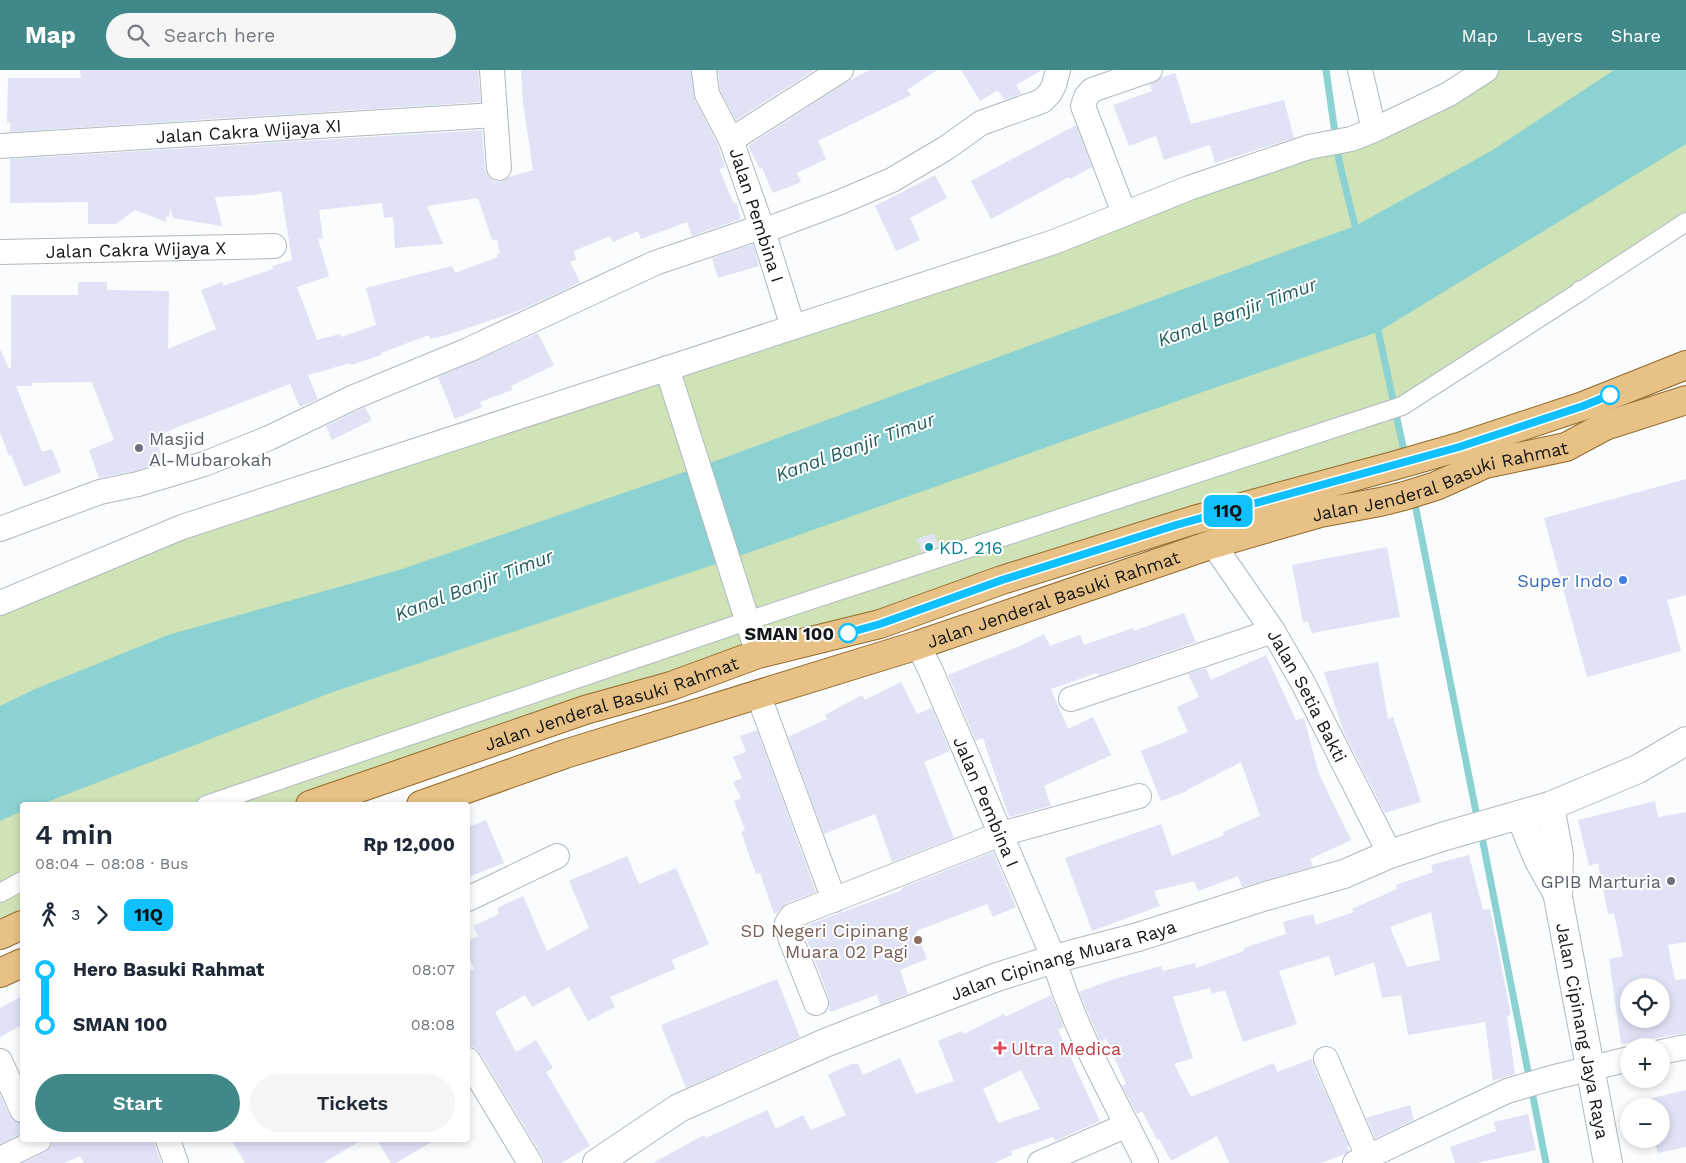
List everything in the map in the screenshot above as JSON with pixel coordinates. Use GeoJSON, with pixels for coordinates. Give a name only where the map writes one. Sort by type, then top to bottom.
{"type":"FeatureCollection","features":[{"type":"Feature","properties":{"kind":"main road","name":"Jalan Jenderal Basuki Rahmat"},"geometry":{"type":"LineString","coordinates":[[319,802],[585,710],[671,686],[758,654],[880,624],[1002,580],[1194,520],[1431,455],[1583,406],[1686,365]]}},
{"type":"Feature","properties":{"kind":"main road","name":"Jalan Jenderal Basuki Rahmat"},"geometry":{"type":"LineString","coordinates":[[429,802],[565,754],[918,645],[1213,544],[1320,513],[1404,496],[1436,486],[1485,464],[1566,447],[1605,426],[1686,400]]}},
{"type":"Feature","properties":{"kind":"main road"},"geometry":{"type":"LineString","coordinates":[[0,935],[20,926]]}},
{"type":"Feature","properties":{"kind":"main road"},"geometry":{"type":"LineString","coordinates":[[0,973],[20,964]]}},
{"type":"Feature","properties":{"kind":"street"},"geometry":{"type":"LineString","coordinates":[[492,70],[499,168]]}},
{"type":"Feature","properties":{"kind":"street"},"geometry":{"type":"LineString","coordinates":[[704,70],[707,94],[731,140]]}},
{"type":"Feature","properties":{"kind":"street","name":"Jalan Pembina I"},"geometry":{"type":"LineString","coordinates":[[793,327],[731,140],[841,70]]}},
{"type":"Feature","properties":{"kind":"street"},"geometry":{"type":"LineString","coordinates":[[0,529],[100,492],[138,484],[214,461],[269,438],[354,397],[468,350],[655,263],[838,203],[892,180],[946,148],[981,123],[1042,100],[1050,93],[1058,70]]}},
{"type":"Feature","properties":{"kind":"street"},"geometry":{"type":"LineString","coordinates":[[1124,214],[1083,106],[1086,97],[1092,90],[1150,70]]}},
{"type":"Feature","properties":{"kind":"street"},"geometry":{"type":"LineString","coordinates":[[1360,70],[1374,130]]}},
{"type":"Feature","properties":{"kind":"street"},"geometry":{"type":"LineString","coordinates":[[0,602],[182,527],[670,374],[793,327],[1054,242],[1189,188],[1316,146],[1351,138],[1374,130],[1449,94],[1486,70]]}},
{"type":"Feature","properties":{"kind":"street","name":"Jalan Cakra Wijaya XI"},"geometry":{"type":"LineString","coordinates":[[0,146],[495,115]]}},
{"type":"Feature","properties":{"kind":"street"},"geometry":{"type":"LineString","coordinates":[[215,802],[747,621],[1402,406],[1686,222]]}},
{"type":"Feature","properties":{"kind":"street","name":"Jalan Cakra Wijaya X"},"geometry":{"type":"LineString","coordinates":[[0,252],[274,246]]}},
{"type":"Feature","properties":{"kind":"street"},"geometry":{"type":"LineString","coordinates":[[670,374],[758,654]]}},
{"type":"Feature","properties":{"kind":"street","name":"Jalan Setia Bakti"},"geometry":{"type":"LineString","coordinates":[[1213,544],[1273,631],[1303,683],[1390,854]]}},
{"type":"Feature","properties":{"kind":"street"},"geometry":{"type":"LineString","coordinates":[[1071,699],[1273,631]]}},
{"type":"Feature","properties":{"kind":"street","name":"Jalan Pembina I"},"geometry":{"type":"LineString","coordinates":[[918,645],[1054,959],[1062,988],[1090,1051],[1146,1163]]}},
{"type":"Feature","properties":{"kind":"street"},"geometry":{"type":"LineString","coordinates":[[758,694],[834,900]]}},
{"type":"Feature","properties":{"kind":"street","name":"Jalan Cipinang Muara Raya"},"geometry":{"type":"LineString","coordinates":[[597,1163],[679,1108],[816,1047],[997,978],[1054,959],[1138,937],[1228,907],[1344,874],[1390,854],[1550,806],[1638,769],[1686,741]]}},
{"type":"Feature","properties":{"kind":"street"},"geometry":{"type":"LineString","coordinates":[[816,1003],[790,937],[787,924],[792,916],[1001,834],[1139,796]]}},
{"type":"Feature","properties":{"kind":"street"},"geometry":{"type":"LineString","coordinates":[[1550,806],[1559,855],[1558,897]]}},
{"type":"Feature","properties":{"kind":"street"},"geometry":{"type":"LineString","coordinates":[[1509,818],[1539,861],[1558,897]]}},
{"type":"Feature","properties":{"kind":"street"},"geometry":{"type":"LineString","coordinates":[[470,898],[557,856]]}},
{"type":"Feature","properties":{"kind":"street"},"geometry":{"type":"LineString","coordinates":[[0,893],[20,883]]}},
{"type":"Feature","properties":{"kind":"street","name":"Jalan Cipinang Jaya Raya"},"geometry":{"type":"LineString","coordinates":[[1558,897],[1608,1163]]}},
{"type":"Feature","properties":{"kind":"street"},"geometry":{"type":"LineString","coordinates":[[1670,1050],[1686,1047]]}},
{"type":"Feature","properties":{"kind":"street"},"geometry":{"type":"LineString","coordinates":[[1326,1059],[1361,1160],[1506,1091],[1620,1061]]}},
{"type":"Feature","properties":{"kind":"street"},"geometry":{"type":"LineString","coordinates":[[0,1061],[20,1106]]}},
{"type":"Feature","properties":{"kind":"street"},"geometry":{"type":"LineString","coordinates":[[470,1063],[530,1163]]}},
{"type":"Feature","properties":{"kind":"street"},"geometry":{"type":"LineString","coordinates":[[1040,1163],[1127,1125]]}},
{"type":"Feature","properties":{"kind":"street"},"geometry":{"type":"LineString","coordinates":[[0,1159],[33,1142]]}},
{"type":"Feature","properties":{"kind":"street"},"geometry":{"type":"LineString","coordinates":[[169,1142],[176,1163]]}},
{"type":"Feature","properties":{"kind":"green space"},"geometry":{"type":"Polygon","coordinates":[[[1494,70],[1686,70],[1686,222],[1395,411],[1406,462],[321,802],[20,802],[20,926],[0,935],[0,603],[1309,147],[1494,70]]]}},
{"type":"Feature","properties":{"kind":"water","name":"Kanal Banjir Timur"},"geometry":{"type":"Polygon","coordinates":[[[1614,70],[1686,70],[1686,144],[1378,332],[728,560],[333,692],[47,802],[20,802],[20,812],[0,821],[0,706],[35,689],[168,635],[399,570],[699,467],[1355,226],[1491,151],[1614,70]]]}},
{"type":"Feature","properties":{"kind":"building"},"geometry":{"type":"Polygon","coordinates":[[[80,70],[478,70],[481,102],[10,132],[10,123],[7,123],[8,78],[81,78],[80,70]]]}},
{"type":"Feature","properties":{"kind":"building"},"geometry":{"type":"Polygon","coordinates":[[[521,70],[691,70],[695,100],[718,145],[725,167],[719,169],[734,204],[736,203],[741,219],[692,236],[687,222],[641,239],[638,231],[613,242],[610,236],[574,251],[576,260],[570,262],[580,282],[569,288],[518,311],[450,334],[430,339],[429,335],[351,365],[350,363],[308,375],[318,399],[300,407],[290,384],[178,427],[155,437],[164,462],[135,471],[99,478],[89,450],[114,440],[92,382],[32,383],[32,386],[16,386],[42,452],[52,449],[61,472],[24,487],[0,432],[0,349],[9,368],[11,368],[11,295],[78,295],[78,282],[107,282],[107,290],[169,291],[168,349],[216,329],[201,290],[222,282],[223,286],[273,269],[272,266],[292,260],[281,191],[215,197],[222,226],[173,218],[170,208],[169,217],[166,216],[166,222],[135,210],[116,224],[88,224],[88,202],[10,203],[10,159],[482,130],[487,175],[494,181],[500,182],[509,177],[533,170],[523,103],[521,70]],[[478,198],[427,206],[443,244],[395,248],[393,217],[384,218],[382,203],[319,210],[323,238],[318,239],[329,276],[297,287],[317,340],[340,334],[341,337],[376,325],[366,288],[452,266],[455,273],[498,257],[497,254],[500,253],[497,240],[492,240],[478,198]]]}},
{"type":"Feature","properties":{"kind":"building"},"geometry":{"type":"Polygon","coordinates":[[[718,70],[815,70],[736,120],[720,90],[718,70]]]}},
{"type":"Feature","properties":{"kind":"building"},"geometry":{"type":"Polygon","coordinates":[[[870,70],[937,70],[907,90],[911,95],[818,141],[826,159],[797,173],[801,182],[773,193],[762,168],[760,169],[748,146],[850,80],[870,70]]]}},
{"type":"Feature","properties":{"kind":"building"},"geometry":{"type":"Polygon","coordinates":[[[961,70],[1042,70],[1016,85],[1022,94],[1004,100],[998,90],[980,101],[961,70]]]}},
{"type":"Feature","properties":{"kind":"building"},"geometry":{"type":"Polygon","coordinates":[[[1175,73],[1191,124],[1284,100],[1294,138],[1215,163],[1210,145],[1164,160],[1156,136],[1129,146],[1113,105],[1152,91],[1150,84],[1175,73]]]}},
{"type":"Feature","properties":{"kind":"building"},"geometry":{"type":"Polygon","coordinates":[[[1076,125],[1092,167],[1070,179],[1069,177],[991,219],[971,181],[1076,125]]]}},
{"type":"Feature","properties":{"kind":"building"},"geometry":{"type":"Polygon","coordinates":[[[935,175],[947,198],[910,218],[920,240],[896,251],[875,206],[935,175]]]}},
{"type":"Feature","properties":{"kind":"building"},"geometry":{"type":"Polygon","coordinates":[[[753,244],[759,266],[718,278],[712,258],[753,244]]]}},
{"type":"Feature","properties":{"kind":"building"},"geometry":{"type":"Polygon","coordinates":[[[538,333],[554,365],[511,386],[512,390],[480,402],[482,407],[455,419],[438,377],[538,333]]]}},
{"type":"Feature","properties":{"kind":"building"},"geometry":{"type":"Polygon","coordinates":[[[365,407],[372,420],[332,440],[326,426],[365,407]]]}},
{"type":"Feature","properties":{"kind":"building","name":"Super Indo"},"geometry":{"type":"Polygon","coordinates":[[[1686,479],[1686,595],[1667,600],[1681,651],[1587,677],[1544,518],[1686,479]]]}},
{"type":"Feature","properties":{"kind":"building","name":"KD. 216"},"geometry":{"type":"Polygon","coordinates":[[[934,533],[939,547],[922,552],[917,539],[934,533]]]}},
{"type":"Feature","properties":{"kind":"building"},"geometry":{"type":"Polygon","coordinates":[[[1387,547],[1400,617],[1312,633],[1308,621],[1303,623],[1292,565],[1387,547]]]}},
{"type":"Feature","properties":{"kind":"building"},"geometry":{"type":"Polygon","coordinates":[[[1184,613],[1196,642],[1098,676],[1097,673],[1051,689],[1068,729],[1093,717],[1111,755],[1044,786],[1051,806],[1009,817],[983,738],[976,741],[948,675],[1020,646],[1044,634],[1050,646],[1080,635],[1084,645],[1133,628],[1134,631],[1184,613]]]}},
{"type":"Feature","properties":{"kind":"building"},"geometry":{"type":"Polygon","coordinates":[[[1266,655],[1296,720],[1304,718],[1319,774],[1351,840],[1310,859],[1313,867],[1242,887],[1238,876],[1198,891],[1194,881],[1154,891],[1160,906],[1092,931],[1065,858],[1161,824],[1172,856],[1224,835],[1223,832],[1260,816],[1241,762],[1187,791],[1161,801],[1141,751],[1188,732],[1177,707],[1199,697],[1188,674],[1206,668],[1211,680],[1266,655]]]}},
{"type":"Feature","properties":{"kind":"building"},"geometry":{"type":"Polygon","coordinates":[[[1378,662],[1388,719],[1393,717],[1421,802],[1385,813],[1344,733],[1324,672],[1378,662]]]}},
{"type":"Feature","properties":{"kind":"building"},"geometry":{"type":"Polygon","coordinates":[[[901,682],[917,714],[932,708],[950,751],[924,762],[954,838],[892,862],[875,814],[824,834],[788,737],[827,719],[825,715],[862,695],[865,700],[901,682]]]}},
{"type":"Feature","properties":{"kind":"building"},"geometry":{"type":"Polygon","coordinates":[[[757,730],[816,892],[787,903],[774,914],[760,873],[756,874],[741,832],[745,830],[734,801],[741,798],[733,782],[742,778],[733,757],[746,752],[740,736],[757,730]]]}},
{"type":"Feature","properties":{"kind":"building"},"geometry":{"type":"Polygon","coordinates":[[[1655,801],[1658,817],[1686,812],[1686,942],[1668,945],[1675,980],[1686,979],[1686,1033],[1656,1038],[1620,1038],[1609,959],[1623,956],[1614,913],[1608,914],[1598,863],[1589,866],[1578,820],[1655,801]]]}},
{"type":"Feature","properties":{"kind":"building"},"geometry":{"type":"Polygon","coordinates":[[[486,820],[504,863],[470,876],[470,826],[486,820]]]}},
{"type":"Feature","properties":{"kind":"building"},"geometry":{"type":"Polygon","coordinates":[[[993,852],[1016,907],[993,917],[987,904],[916,931],[927,959],[900,970],[908,994],[880,1005],[877,995],[830,1012],[829,998],[802,927],[902,890],[902,888],[993,852]]]}},
{"type":"Feature","properties":{"kind":"building"},"geometry":{"type":"Polygon","coordinates":[[[1469,855],[1483,910],[1490,909],[1511,1015],[1507,1016],[1515,1074],[1493,1081],[1485,1022],[1408,1035],[1401,995],[1382,998],[1374,962],[1335,976],[1329,956],[1279,971],[1297,1024],[1243,1042],[1225,990],[1212,994],[1210,988],[1173,997],[1193,1058],[1174,1064],[1191,1097],[1274,1063],[1277,1072],[1312,1059],[1349,1146],[1347,1147],[1349,1151],[1321,1163],[1229,1163],[1217,1136],[1171,1161],[1159,1139],[1157,1140],[1142,1111],[1137,1114],[1122,1086],[1126,1084],[1106,1039],[1100,1041],[1079,992],[1114,979],[1161,966],[1163,971],[1195,963],[1196,968],[1244,951],[1244,948],[1286,934],[1283,922],[1313,914],[1316,925],[1354,912],[1352,909],[1397,889],[1396,885],[1433,872],[1431,865],[1469,855]],[[1431,912],[1390,927],[1407,967],[1440,960],[1431,912]]]}},
{"type":"Feature","properties":{"kind":"building"},"geometry":{"type":"Polygon","coordinates":[[[627,856],[639,884],[676,868],[709,944],[672,960],[675,969],[610,997],[615,1007],[588,1021],[569,987],[532,1007],[525,995],[495,1012],[516,1052],[536,1040],[553,1068],[546,1072],[590,1146],[561,1163],[544,1163],[542,1156],[480,1053],[470,1046],[470,971],[474,969],[470,959],[470,940],[478,936],[473,926],[499,914],[497,908],[523,896],[547,951],[589,928],[569,881],[627,856]]]}},
{"type":"Feature","properties":{"kind":"building"},"geometry":{"type":"Polygon","coordinates":[[[777,979],[800,1037],[686,1088],[661,1025],[777,979]]]}},
{"type":"Feature","properties":{"kind":"building"},"geometry":{"type":"Polygon","coordinates":[[[1051,995],[1064,1027],[1058,1030],[1100,1121],[1055,1141],[1053,1137],[1011,1151],[1012,1155],[994,1163],[653,1163],[704,1135],[706,1138],[767,1110],[776,1129],[803,1115],[811,1130],[846,1115],[828,1075],[851,1064],[858,1064],[863,1075],[900,1058],[916,1094],[954,1081],[938,1041],[962,1031],[964,1034],[1004,1014],[1005,1017],[1051,995]],[[1021,1070],[983,1089],[998,1123],[1040,1109],[1021,1070]]]}},
{"type":"Feature","properties":{"kind":"building"},"geometry":{"type":"Polygon","coordinates":[[[20,997],[20,1026],[0,1037],[0,1008],[20,997]]]}},
{"type":"Feature","properties":{"kind":"building"},"geometry":{"type":"Polygon","coordinates":[[[1686,1090],[1686,1147],[1658,1153],[1657,1148],[1670,1148],[1670,1098],[1653,1098],[1686,1090]]]}},
{"type":"Feature","properties":{"kind":"building"},"geometry":{"type":"Polygon","coordinates":[[[0,1095],[10,1116],[14,1121],[20,1122],[20,1134],[0,1144],[0,1095]]]}},
{"type":"Feature","properties":{"kind":"building"},"geometry":{"type":"Polygon","coordinates":[[[1410,1105],[1414,1120],[1375,1138],[1366,1118],[1410,1105]]]}},
{"type":"Feature","properties":{"kind":"building"},"geometry":{"type":"Polygon","coordinates":[[[1528,1114],[1536,1150],[1477,1163],[1455,1163],[1450,1147],[1496,1131],[1494,1122],[1528,1114]]]}},
{"type":"Feature","properties":{"kind":"building"},"geometry":{"type":"Polygon","coordinates":[[[52,1142],[154,1142],[161,1163],[84,1163],[80,1156],[64,1163],[23,1163],[51,1147],[52,1142]]]}},
{"type":"Feature","properties":{"kind":"building"},"geometry":{"type":"Polygon","coordinates":[[[232,1142],[359,1142],[323,1163],[245,1163],[232,1142]]]}},
{"type":"Feature","properties":{"kind":"building"},"geometry":{"type":"Polygon","coordinates":[[[378,1142],[432,1142],[396,1163],[391,1163],[378,1142]]]}},
{"type":"Feature","properties":{"kind":"waterway"},"geometry":{"type":"LineString","coordinates":[[1326,70],[1339,161],[1357,234]]}},
{"type":"Feature","properties":{"kind":"waterway"},"geometry":{"type":"LineString","coordinates":[[1377,325],[1405,456]]}},
{"type":"Feature","properties":{"kind":"waterway"},"geometry":{"type":"LineString","coordinates":[[1414,499],[1478,822]]}},
{"type":"Feature","properties":{"kind":"waterway"},"geometry":{"type":"LineString","coordinates":[[1481,832],[1546,1163]]}},
{"type":"Feature","properties":{"kind":"bus line","name":"11Q"},"geometry":{"type":"LineString","coordinates":[[848,633],[880,624],[1002,580],[1176,525],[1459,447],[1583,406],[1610,395]]}},
{"type":"Feature","properties":{"kind":"place","name":"Masjid Al-Mubarokah"},"geometry":{"type":"Point","coordinates":[139,448]}},
{"type":"Feature","properties":{"kind":"place","name":"KD. 216"},"geometry":{"type":"Point","coordinates":[929,547]}},
{"type":"Feature","properties":{"kind":"place","name":"Super Indo"},"geometry":{"type":"Point","coordinates":[1623,580]}},
{"type":"Feature","properties":{"kind":"place","name":"SMAN 100"},"geometry":{"type":"Point","coordinates":[848,633]}},
{"type":"Feature","properties":{"kind":"place","name":"GPIB Marturia"},"geometry":{"type":"Point","coordinates":[1671,881]}},
{"type":"Feature","properties":{"kind":"place","name":"SD Negeri Cipinang Muara 02 Pagi"},"geometry":{"type":"Point","coordinates":[918,940]}},
{"type":"Feature","properties":{"kind":"place","name":"Ultra Medica"},"geometry":{"type":"Point","coordinates":[1000,1048]}}]}
